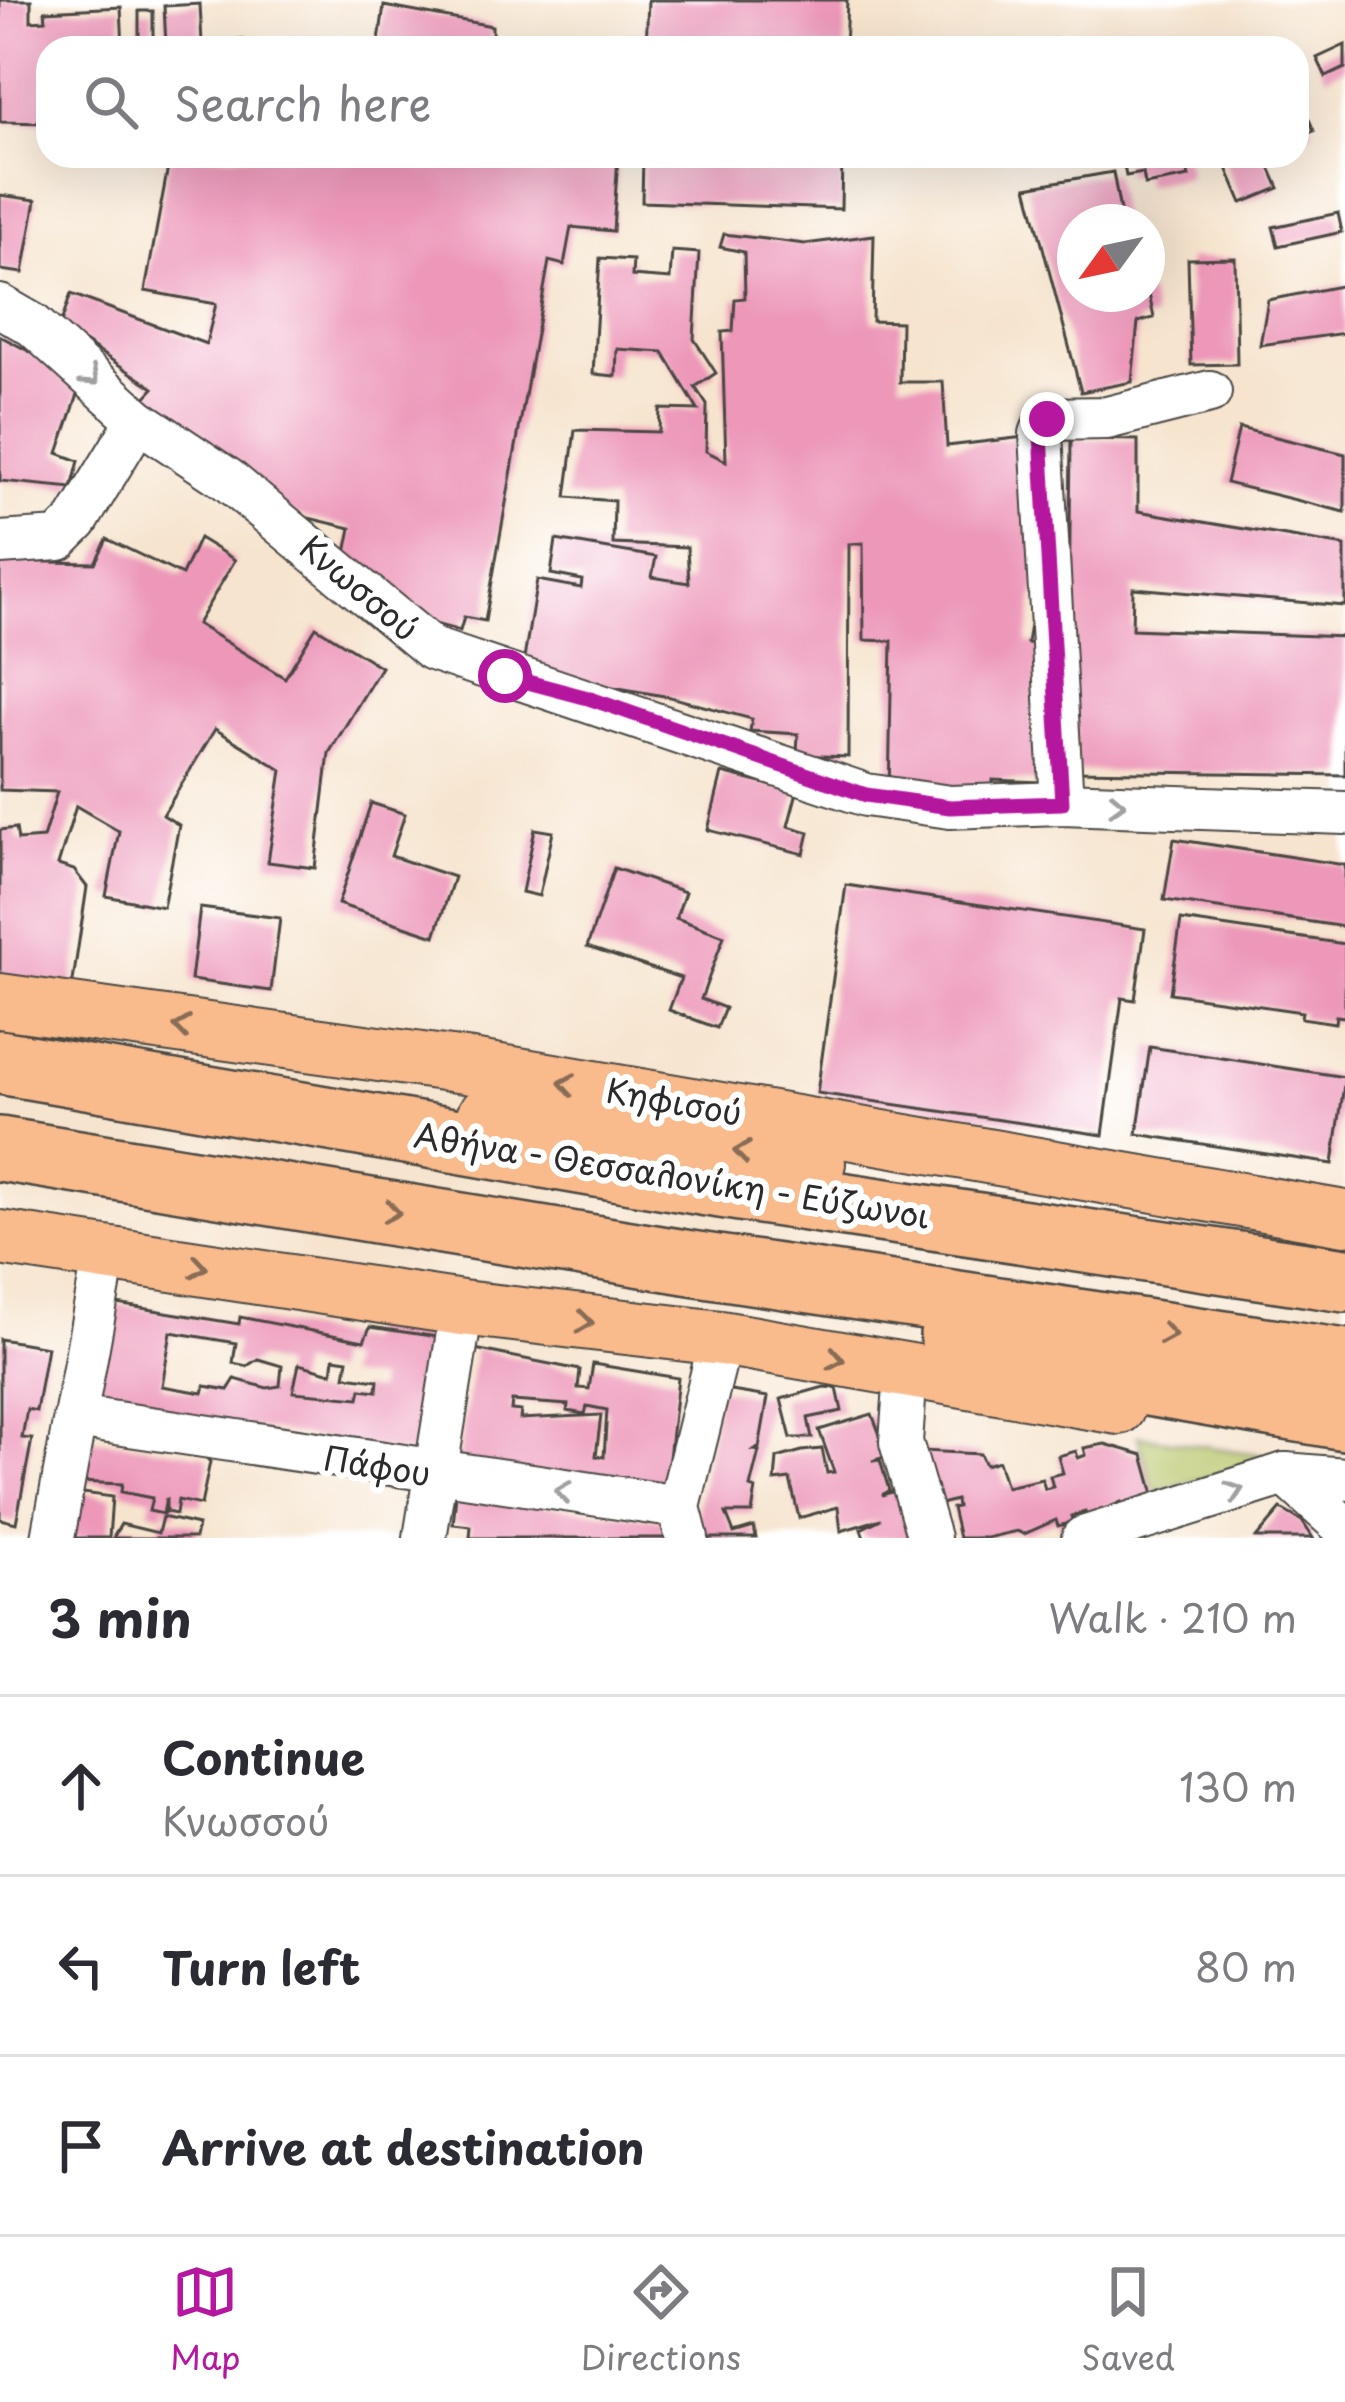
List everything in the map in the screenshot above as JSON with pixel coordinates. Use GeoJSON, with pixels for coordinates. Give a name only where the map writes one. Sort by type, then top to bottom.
{"type":"FeatureCollection","features":[{"type":"Feature","properties":{"kind":"highway","name":"Αθήνα - Θεσσαλονίκη - Εύζωνοι"},"geometry":{"type":"LineString","coordinates":[[0,1062],[707,1184],[1345,1280]]}},
{"type":"Feature","properties":{"kind":"highway"},"geometry":{"type":"LineString","coordinates":[[0,1149],[691,1263],[1345,1360]]}},
{"type":"Feature","properties":{"kind":"highway"},"geometry":{"type":"LineString","coordinates":[[858,1169],[1066,1238]]}},
{"type":"Feature","properties":{"kind":"highway"},"geometry":{"type":"LineString","coordinates":[[691,1263],[1084,1373],[1345,1418]]}},
{"type":"Feature","properties":{"kind":"main road","name":"Κηφισού"},"geometry":{"type":"LineString","coordinates":[[0,1001],[472,1067],[1345,1219]]}},
{"type":"Feature","properties":{"kind":"main road"},"geometry":{"type":"LineString","coordinates":[[0,1051],[182,1069],[858,1169],[1345,1219]]}},
{"type":"Feature","properties":{"kind":"main road"},"geometry":{"type":"LineString","coordinates":[[0,1238],[462,1308],[721,1338],[1345,1444]]}},
{"type":"Feature","properties":{"kind":"street","name":"Κνωσσού"},"geometry":{"type":"LineString","coordinates":[[0,306],[33,326],[138,420],[226,478],[432,650],[866,795],[950,807],[1062,803],[1345,813]]}},
{"type":"Feature","properties":{"kind":"street"},"geometry":{"type":"LineString","coordinates":[[1062,803],[1041,434],[1047,419],[1106,418],[1210,392]]}},
{"type":"Feature","properties":{"kind":"street"},"geometry":{"type":"LineString","coordinates":[[0,543],[59,539],[77,521],[138,420]]}},
{"type":"Feature","properties":{"kind":"street"},"geometry":{"type":"LineString","coordinates":[[53,1538],[105,1253]]}},
{"type":"Feature","properties":{"kind":"street"},"geometry":{"type":"LineString","coordinates":[[425,1538],[462,1308]]}},
{"type":"Feature","properties":{"kind":"street"},"geometry":{"type":"LineString","coordinates":[[683,1523],[721,1338]]}},
{"type":"Feature","properties":{"kind":"street"},"geometry":{"type":"LineString","coordinates":[[906,1372],[901,1442],[929,1538]]}},
{"type":"Feature","properties":{"kind":"street","name":"Πάφου"},"geometry":{"type":"LineString","coordinates":[[76,1417],[436,1475],[683,1523]]}},
{"type":"Feature","properties":{"kind":"street"},"geometry":{"type":"LineString","coordinates":[[1285,1474],[1345,1528]]}},
{"type":"Feature","properties":{"kind":"street"},"geometry":{"type":"LineString","coordinates":[[1083,1538],[1191,1525],[1285,1474],[1345,1479]]}},
{"type":"Feature","properties":{"kind":"green space"},"geometry":{"type":"Polygon","coordinates":[[[1138,1436],[1262,1455],[1268,1461],[1154,1492],[1138,1436]]]}},
{"type":"Feature","properties":{"kind":"building"},"geometry":{"type":"Polygon","coordinates":[[[0,0],[31,0],[31,21],[46,20],[45,11],[121,7],[122,36],[36,36],[36,123],[0,122],[0,0]]]}},
{"type":"Feature","properties":{"kind":"building"},"geometry":{"type":"Polygon","coordinates":[[[648,0],[847,0],[846,36],[646,36],[648,0]]]}},
{"type":"Feature","properties":{"kind":"building"},"geometry":{"type":"Polygon","coordinates":[[[200,4],[202,36],[166,36],[164,6],[200,4]]]}},
{"type":"Feature","properties":{"kind":"building"},"geometry":{"type":"Polygon","coordinates":[[[384,6],[492,26],[492,36],[380,36],[384,6]]]}},
{"type":"Feature","properties":{"kind":"building"},"geometry":{"type":"Polygon","coordinates":[[[139,11],[153,11],[153,36],[139,36],[139,11]]]}},
{"type":"Feature","properties":{"kind":"building"},"geometry":{"type":"Polygon","coordinates":[[[1345,45],[1345,68],[1326,77],[1317,58],[1345,45]]]}},
{"type":"Feature","properties":{"kind":"building"},"geometry":{"type":"Polygon","coordinates":[[[168,168],[617,168],[613,231],[571,227],[564,265],[549,261],[485,621],[464,617],[460,631],[417,619],[344,563],[351,528],[271,509],[141,402],[154,388],[60,326],[71,294],[206,344],[216,304],[145,291],[168,168]]]}},
{"type":"Feature","properties":{"kind":"building"},"geometry":{"type":"Polygon","coordinates":[[[643,168],[842,168],[841,209],[642,202],[643,168]]]}},
{"type":"Feature","properties":{"kind":"building"},"geometry":{"type":"Polygon","coordinates":[[[1124,168],[1187,168],[1189,177],[1145,185],[1143,173],[1126,176],[1124,168]]]}},
{"type":"Feature","properties":{"kind":"building"},"geometry":{"type":"Polygon","coordinates":[[[1227,168],[1270,168],[1279,188],[1242,203],[1227,168]]]}},
{"type":"Feature","properties":{"kind":"building"},"geometry":{"type":"Polygon","coordinates":[[[1113,172],[1119,204],[1057,204],[1057,301],[1027,187],[1113,172]]]}},
{"type":"Feature","properties":{"kind":"building"},"geometry":{"type":"Polygon","coordinates":[[[0,195],[36,200],[23,273],[0,270],[0,195]]]}},
{"type":"Feature","properties":{"kind":"building"},"geometry":{"type":"Polygon","coordinates":[[[1338,213],[1342,232],[1278,246],[1273,227],[1338,213]]]}},
{"type":"Feature","properties":{"kind":"building"},"geometry":{"type":"Polygon","coordinates":[[[724,234],[805,244],[874,235],[872,321],[901,322],[900,382],[943,382],[947,446],[1025,437],[1037,581],[1027,643],[1045,644],[1043,782],[993,780],[993,797],[889,795],[892,641],[864,640],[863,543],[849,544],[848,757],[797,755],[798,734],[750,731],[752,719],[670,697],[522,671],[537,580],[581,588],[582,580],[551,574],[556,540],[656,557],[652,577],[689,583],[687,547],[613,544],[614,501],[566,497],[575,430],[659,432],[660,409],[698,410],[663,352],[617,349],[616,376],[593,374],[600,258],[633,260],[632,276],[670,279],[672,251],[699,253],[694,339],[716,373],[695,387],[707,405],[706,451],[726,461],[722,332],[733,331],[735,299],[745,298],[744,252],[720,247],[724,234]]]}},
{"type":"Feature","properties":{"kind":"building"},"geometry":{"type":"Polygon","coordinates":[[[1235,258],[1237,364],[1191,365],[1188,259],[1235,258]]]}},
{"type":"Feature","properties":{"kind":"building"},"geometry":{"type":"Polygon","coordinates":[[[1345,285],[1345,333],[1260,345],[1268,300],[1345,285]]]}},
{"type":"Feature","properties":{"kind":"building"},"geometry":{"type":"Polygon","coordinates":[[[1060,312],[1153,312],[1154,318],[1138,322],[1132,382],[1081,392],[1060,312]]]}},
{"type":"Feature","properties":{"kind":"building"},"geometry":{"type":"Polygon","coordinates":[[[0,336],[83,380],[58,453],[79,461],[72,488],[0,481],[0,336]]]}},
{"type":"Feature","properties":{"kind":"building"},"geometry":{"type":"Polygon","coordinates":[[[1239,428],[1345,454],[1345,512],[1226,483],[1239,428]]]}},
{"type":"Feature","properties":{"kind":"building"},"geometry":{"type":"Polygon","coordinates":[[[1071,439],[1138,440],[1138,511],[1345,546],[1345,606],[1133,588],[1132,629],[1345,637],[1345,775],[1075,771],[1069,626],[1071,439]]]}},
{"type":"Feature","properties":{"kind":"building"},"geometry":{"type":"Polygon","coordinates":[[[199,538],[235,560],[197,624],[285,678],[316,627],[381,667],[329,753],[315,868],[268,862],[282,770],[215,729],[163,815],[179,825],[163,907],[106,896],[119,831],[76,806],[58,865],[74,870],[87,887],[72,988],[0,978],[0,830],[16,828],[18,840],[43,838],[57,792],[0,790],[0,561],[95,563],[107,539],[182,575],[199,538]]]}},
{"type":"Feature","properties":{"kind":"building"},"geometry":{"type":"Polygon","coordinates":[[[722,773],[797,792],[788,826],[809,832],[804,854],[708,830],[722,773]]]}},
{"type":"Feature","properties":{"kind":"building"},"geometry":{"type":"Polygon","coordinates":[[[371,803],[405,814],[391,856],[454,877],[435,936],[338,904],[371,803]]]}},
{"type":"Feature","properties":{"kind":"building"},"geometry":{"type":"Polygon","coordinates":[[[535,829],[553,832],[539,896],[522,892],[535,829]]]}},
{"type":"Feature","properties":{"kind":"building"},"geometry":{"type":"Polygon","coordinates":[[[1174,839],[1345,865],[1345,927],[1164,900],[1174,839]]]}},
{"type":"Feature","properties":{"kind":"building"},"geometry":{"type":"Polygon","coordinates":[[[614,868],[685,892],[676,918],[724,936],[701,999],[725,1008],[717,1028],[669,1010],[681,978],[587,947],[614,868]]]}},
{"type":"Feature","properties":{"kind":"building"},"geometry":{"type":"Polygon","coordinates":[[[846,885],[1145,929],[1135,1000],[1122,998],[1103,1135],[817,1093],[846,885]]]}},
{"type":"Feature","properties":{"kind":"building"},"geometry":{"type":"Polygon","coordinates":[[[200,908],[280,918],[271,991],[191,980],[200,908]]]}},
{"type":"Feature","properties":{"kind":"building"},"geometry":{"type":"Polygon","coordinates":[[[1181,920],[1345,944],[1345,1017],[1336,1016],[1335,1023],[1301,1018],[1302,1012],[1170,993],[1181,920]]]}},
{"type":"Feature","properties":{"kind":"building"},"geometry":{"type":"Polygon","coordinates":[[[1150,1047],[1345,1077],[1333,1164],[1137,1134],[1150,1047]]]}},
{"type":"Feature","properties":{"kind":"building"},"geometry":{"type":"Polygon","coordinates":[[[111,1303],[239,1324],[240,1317],[364,1341],[370,1327],[438,1337],[422,1455],[96,1402],[111,1303]],[[171,1332],[162,1386],[203,1393],[205,1386],[228,1390],[235,1379],[267,1388],[280,1386],[282,1366],[258,1359],[247,1366],[233,1363],[236,1343],[171,1332]],[[334,1358],[332,1373],[299,1364],[293,1392],[359,1398],[361,1389],[377,1391],[378,1380],[345,1376],[348,1360],[334,1358]]]}},
{"type":"Feature","properties":{"kind":"building"},"geometry":{"type":"Polygon","coordinates":[[[0,1339],[47,1347],[36,1411],[27,1409],[22,1438],[32,1439],[16,1523],[0,1519],[0,1339]]]}},
{"type":"Feature","properties":{"kind":"building"},"geometry":{"type":"Polygon","coordinates":[[[475,1349],[580,1370],[578,1388],[589,1389],[593,1364],[678,1378],[665,1494],[457,1465],[475,1349]],[[512,1401],[511,1410],[521,1411],[520,1419],[601,1415],[596,1456],[604,1457],[607,1410],[587,1406],[585,1414],[567,1411],[568,1405],[512,1401]]]}},
{"type":"Feature","properties":{"kind":"building"},"geometry":{"type":"Polygon","coordinates":[[[837,1388],[842,1411],[808,1418],[812,1438],[791,1438],[781,1399],[837,1388]]]}},
{"type":"Feature","properties":{"kind":"building"},"geometry":{"type":"Polygon","coordinates":[[[719,1389],[768,1397],[759,1448],[754,1450],[759,1451],[750,1487],[756,1489],[752,1513],[726,1513],[734,1533],[754,1527],[756,1538],[703,1538],[698,1507],[719,1389]]]}},
{"type":"Feature","properties":{"kind":"building"},"geometry":{"type":"Polygon","coordinates":[[[872,1414],[888,1456],[872,1461],[880,1460],[889,1490],[882,1495],[901,1489],[916,1538],[864,1538],[861,1529],[881,1519],[841,1531],[838,1507],[799,1518],[790,1479],[775,1481],[777,1458],[802,1451],[822,1449],[827,1473],[834,1472],[819,1430],[872,1414]]]}},
{"type":"Feature","properties":{"kind":"building"},"geometry":{"type":"Polygon","coordinates":[[[85,1438],[204,1455],[210,1462],[201,1505],[178,1500],[176,1514],[166,1512],[166,1498],[163,1514],[149,1511],[152,1498],[121,1492],[122,1484],[80,1482],[85,1438]]]}},
{"type":"Feature","properties":{"kind":"building"},"geometry":{"type":"Polygon","coordinates":[[[1105,1444],[1143,1455],[1155,1498],[1123,1507],[1121,1502],[1087,1517],[1085,1512],[1071,1516],[1073,1522],[1058,1526],[1056,1520],[1024,1534],[1017,1531],[986,1538],[959,1538],[952,1508],[957,1507],[956,1500],[937,1505],[923,1451],[980,1454],[985,1465],[998,1461],[1006,1487],[1042,1479],[1045,1489],[1053,1487],[1050,1476],[1063,1473],[1058,1456],[1076,1451],[1078,1458],[1086,1455],[1084,1448],[1105,1444]]]}},
{"type":"Feature","properties":{"kind":"building"},"geometry":{"type":"Polygon","coordinates":[[[76,1492],[112,1497],[109,1538],[66,1538],[76,1492]]]}},
{"type":"Feature","properties":{"kind":"building"},"geometry":{"type":"Polygon","coordinates":[[[456,1495],[661,1519],[666,1538],[470,1538],[471,1526],[453,1524],[456,1495]]]}},
{"type":"Feature","properties":{"kind":"building"},"geometry":{"type":"Polygon","coordinates":[[[1281,1509],[1302,1521],[1313,1538],[1256,1538],[1281,1509]]]}},
{"type":"Feature","properties":{"kind":"building"},"geometry":{"type":"Polygon","coordinates":[[[162,1517],[198,1525],[195,1538],[113,1538],[121,1524],[158,1533],[162,1517]]]}},
{"type":"Feature","properties":{"kind":"route"},"geometry":{"type":"LineString","coordinates":[[505,676],[588,698],[866,795],[950,807],[1062,803],[1041,434],[1047,419]]}}]}
